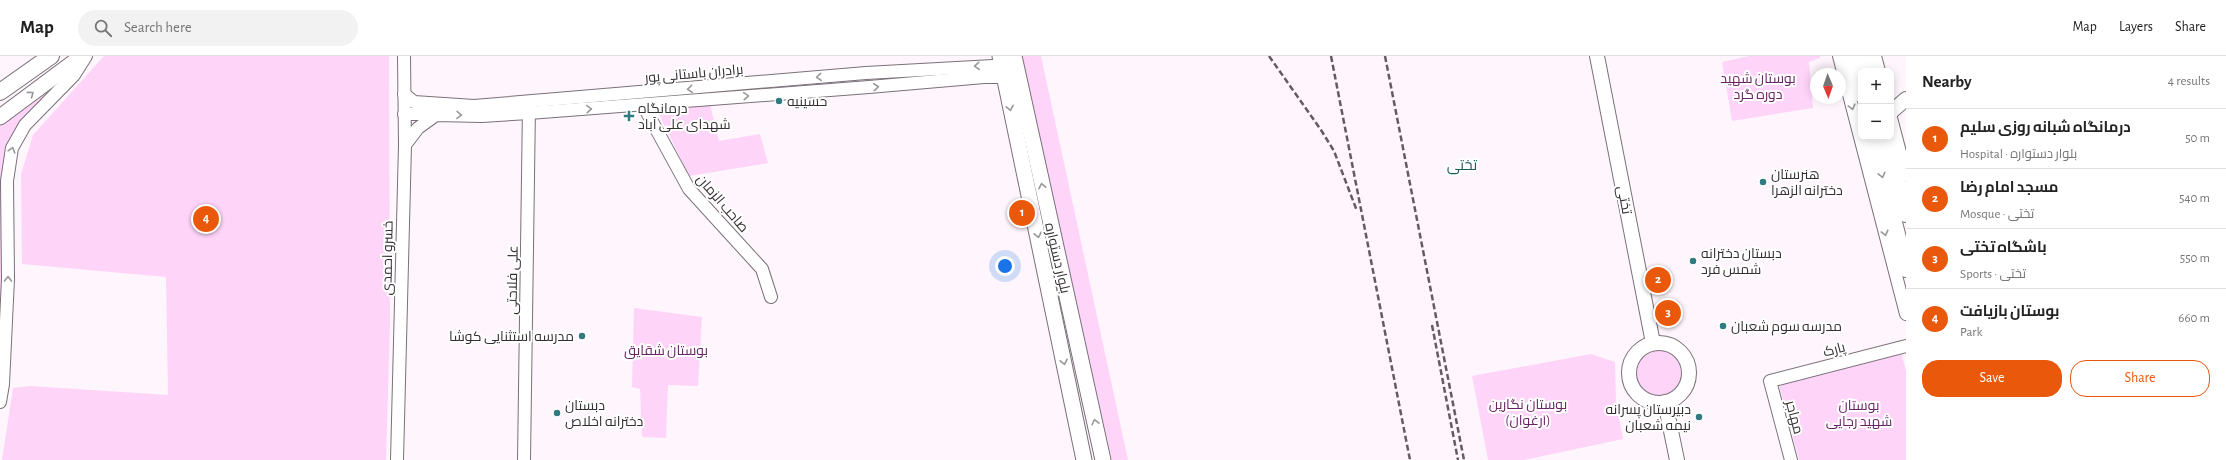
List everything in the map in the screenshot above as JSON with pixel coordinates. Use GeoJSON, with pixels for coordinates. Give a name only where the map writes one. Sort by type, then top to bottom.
{"type":"FeatureCollection","features":[{"type":"Feature","properties":{"kind":"highway"},"geometry":{"type":"LineString","coordinates":[[0,92],[51,56]]}},
{"type":"Feature","properties":{"kind":"highway"},"geometry":{"type":"LineString","coordinates":[[1851,56],[1858,83]]}},
{"type":"Feature","properties":{"kind":"highway"},"geometry":{"type":"LineString","coordinates":[[1866,56],[1868,68]]}},
{"type":"Feature","properties":{"kind":"highway"},"geometry":{"type":"LineString","coordinates":[[1873,140],[1906,269]]}},
{"type":"Feature","properties":{"kind":"highway"},"geometry":{"type":"LineString","coordinates":[[1887,140],[1906,214]]}},
{"type":"Feature","properties":{"kind":"main road"},"geometry":{"type":"LineString","coordinates":[[0,117],[82,56]]}},
{"type":"Feature","properties":{"kind":"main road","name":"تختی"},"geometry":{"type":"LineString","coordinates":[[1597,56],[1653,343]]}},
{"type":"Feature","properties":{"kind":"main road","name":"بلوار دستواره"},"geometry":{"type":"LineString","coordinates":[[1009,66],[1084,460]]}},
{"type":"Feature","properties":{"kind":"main road","name":"بلوار دستواره"},"geometry":{"type":"LineString","coordinates":[[1009,66],[1103,460]]}},
{"type":"Feature","properties":{"kind":"main road"},"geometry":{"type":"LineString","coordinates":[[1894,109],[1906,99]]}},
{"type":"Feature","properties":{"kind":"main road"},"geometry":{"type":"LineString","coordinates":[[1653,343],[1662,343],[1674,348],[1684,356],[1688,364],[1689,374],[1684,388],[1674,398],[1665,402],[1657,402],[1640,396],[1630,381],[1629,371],[1631,362],[1640,350],[1653,343]]}},
{"type":"Feature","properties":{"kind":"main road"},"geometry":{"type":"LineString","coordinates":[[1665,402],[1677,460]]}},
{"type":"Feature","properties":{"kind":"street"},"geometry":{"type":"LineString","coordinates":[[0,402],[8,279],[7,189],[12,148],[25,125],[74,75],[86,56]]}},
{"type":"Feature","properties":{"kind":"street","name":"خسرو احمدی"},"geometry":{"type":"LineString","coordinates":[[397,460],[404,145],[404,56]]}},
{"type":"Feature","properties":{"kind":"street"},"geometry":{"type":"LineString","coordinates":[[1839,56],[1906,314]]}},
{"type":"Feature","properties":{"kind":"street"},"geometry":{"type":"LineString","coordinates":[[1875,56],[1878,68]]}},
{"type":"Feature","properties":{"kind":"street","name":"برادران باستانی پور"},"geometry":{"type":"LineString","coordinates":[[404,94],[414,102],[474,106],[530,100],[1009,66]]}},
{"type":"Feature","properties":{"kind":"street","name":"برادران باستانی پور"},"geometry":{"type":"LineString","coordinates":[[404,114],[482,116],[643,105],[984,77],[1009,66]]}},
{"type":"Feature","properties":{"kind":"street","name":"علی فلاحتی"},"geometry":{"type":"LineString","coordinates":[[524,460],[530,100]]}},
{"type":"Feature","properties":{"kind":"street"},"geometry":{"type":"LineString","coordinates":[[404,145],[418,128],[447,105]]}},
{"type":"Feature","properties":{"kind":"street","name":"صاحب الزمان"},"geometry":{"type":"LineString","coordinates":[[643,105],[689,188],[762,269],[770,297]]}},
{"type":"Feature","properties":{"kind":"street"},"geometry":{"type":"LineString","coordinates":[[1894,129],[1906,175]]}},
{"type":"Feature","properties":{"kind":"street","name":"پارک"},"geometry":{"type":"LineString","coordinates":[[1770,382],[1906,346]]}},
{"type":"Feature","properties":{"kind":"street","name":"مهاجر"},"geometry":{"type":"LineString","coordinates":[[1770,382],[1791,460]]}},
{"type":"Feature","properties":{"kind":"green space"},"geometry":{"type":"Polygon","coordinates":[[[104,56],[389,56],[390,322],[386,460],[2,460],[13,388],[30,386],[168,395],[166,277],[22,264],[21,174],[33,135],[104,56]]]}},
{"type":"Feature","properties":{"kind":"green space"},"geometry":{"type":"Polygon","coordinates":[[[1021,56],[1041,56],[1128,460],[1112,460],[1033,117],[1021,56]]]}},
{"type":"Feature","properties":{"kind":"green space","name":"بوستان شهید دوره گرد"},"geometry":{"type":"Polygon","coordinates":[[[1749,56],[1820,56],[1820,58],[1809,62],[1810,104],[1813,104],[1813,108],[1732,121],[1722,62],[1749,56]]]}},
{"type":"Feature","properties":{"kind":"green space"},"geometry":{"type":"Polygon","coordinates":[[[77,66],[44,97],[20,123],[9,144],[3,186],[3,271],[0,319],[0,126],[77,66]]]}},
{"type":"Feature","properties":{"kind":"green space"},"geometry":{"type":"Polygon","coordinates":[[[710,104],[719,141],[760,134],[768,163],[689,176],[657,110],[710,104]]]}},
{"type":"Feature","properties":{"kind":"green space","name":"بوستان شقایق"},"geometry":{"type":"Polygon","coordinates":[[[634,308],[702,317],[698,386],[668,385],[666,438],[642,437],[640,389],[632,387],[634,308]]]}},
{"type":"Feature","properties":{"kind":"green space"},"geometry":{"type":"Polygon","coordinates":[[[1654,349],[1664,349],[1673,353],[1679,359],[1682,364],[1682,382],[1673,393],[1664,397],[1654,397],[1645,393],[1639,387],[1635,378],[1635,368],[1639,359],[1645,353],[1654,349]]]}},
{"type":"Feature","properties":{"kind":"green space","name":"بوستان شهید رجایی"},"geometry":{"type":"Polygon","coordinates":[[[1901,352],[1906,371],[1906,460],[1799,460],[1779,385],[1901,352]]]}},
{"type":"Feature","properties":{"kind":"green space","name":"بوستان نگارین (ارغوان)"},"geometry":{"type":"Polygon","coordinates":[[[1591,354],[1615,362],[1616,402],[1623,439],[1524,460],[1488,460],[1472,376],[1591,354]]]}},
{"type":"Feature","properties":{"kind":"railway"},"geometry":{"type":"LineString","coordinates":[[1269,56],[1334,151],[1357,211]]}},
{"type":"Feature","properties":{"kind":"railway"},"geometry":{"type":"LineString","coordinates":[[1331,56],[1410,460]]}},
{"type":"Feature","properties":{"kind":"railway"},"geometry":{"type":"LineString","coordinates":[[1385,56],[1464,460]]}},
{"type":"Feature","properties":{"kind":"railway"},"geometry":{"type":"LineString","coordinates":[[1432,325],[1458,460]]}},
{"type":"Feature","properties":{"kind":"place","name":"حسینیه"},"geometry":{"type":"Point","coordinates":[779,101]}},
{"type":"Feature","properties":{"kind":"place","name":"درمانگاه شهدای علی آباد"},"geometry":{"type":"Point","coordinates":[629,116]}},
{"type":"Feature","properties":{"kind":"place","name":"هنرستان دخترانه الزهرا"},"geometry":{"type":"Point","coordinates":[1763,182]}},
{"type":"Feature","properties":{"kind":"place","name":"درمانگاه شبانه روزی سلیم"},"geometry":{"type":"Point","coordinates":[1022,213]}},
{"type":"Feature","properties":{"kind":"place","name":"بوستان بازیافت"},"geometry":{"type":"Point","coordinates":[206,219]}},
{"type":"Feature","properties":{"kind":"place","name":"دبستان دخترانه شمس فرد"},"geometry":{"type":"Point","coordinates":[1693,261]}},
{"type":"Feature","properties":{"kind":"place","name":"مسجد امام رضا"},"geometry":{"type":"Point","coordinates":[1658,280]}},
{"type":"Feature","properties":{"kind":"place","name":"باشگاه تختی"},"geometry":{"type":"Point","coordinates":[1668,313]}},
{"type":"Feature","properties":{"kind":"place","name":"مدرسه سوم شعبان"},"geometry":{"type":"Point","coordinates":[1723,326]}},
{"type":"Feature","properties":{"kind":"place","name":"مدرسه استثنایی کوشا"},"geometry":{"type":"Point","coordinates":[582,336]}},
{"type":"Feature","properties":{"kind":"place","name":"دبستان دخترانه اخلاص"},"geometry":{"type":"Point","coordinates":[557,413]}},
{"type":"Feature","properties":{"kind":"place","name":"دبیرستان پسرانه نیمه شعبان"},"geometry":{"type":"Point","coordinates":[1699,417]}},
{"type":"Feature","properties":{"kind":"district","name":"تختی"},"geometry":{"type":"Point","coordinates":[1462,165]}}]}
